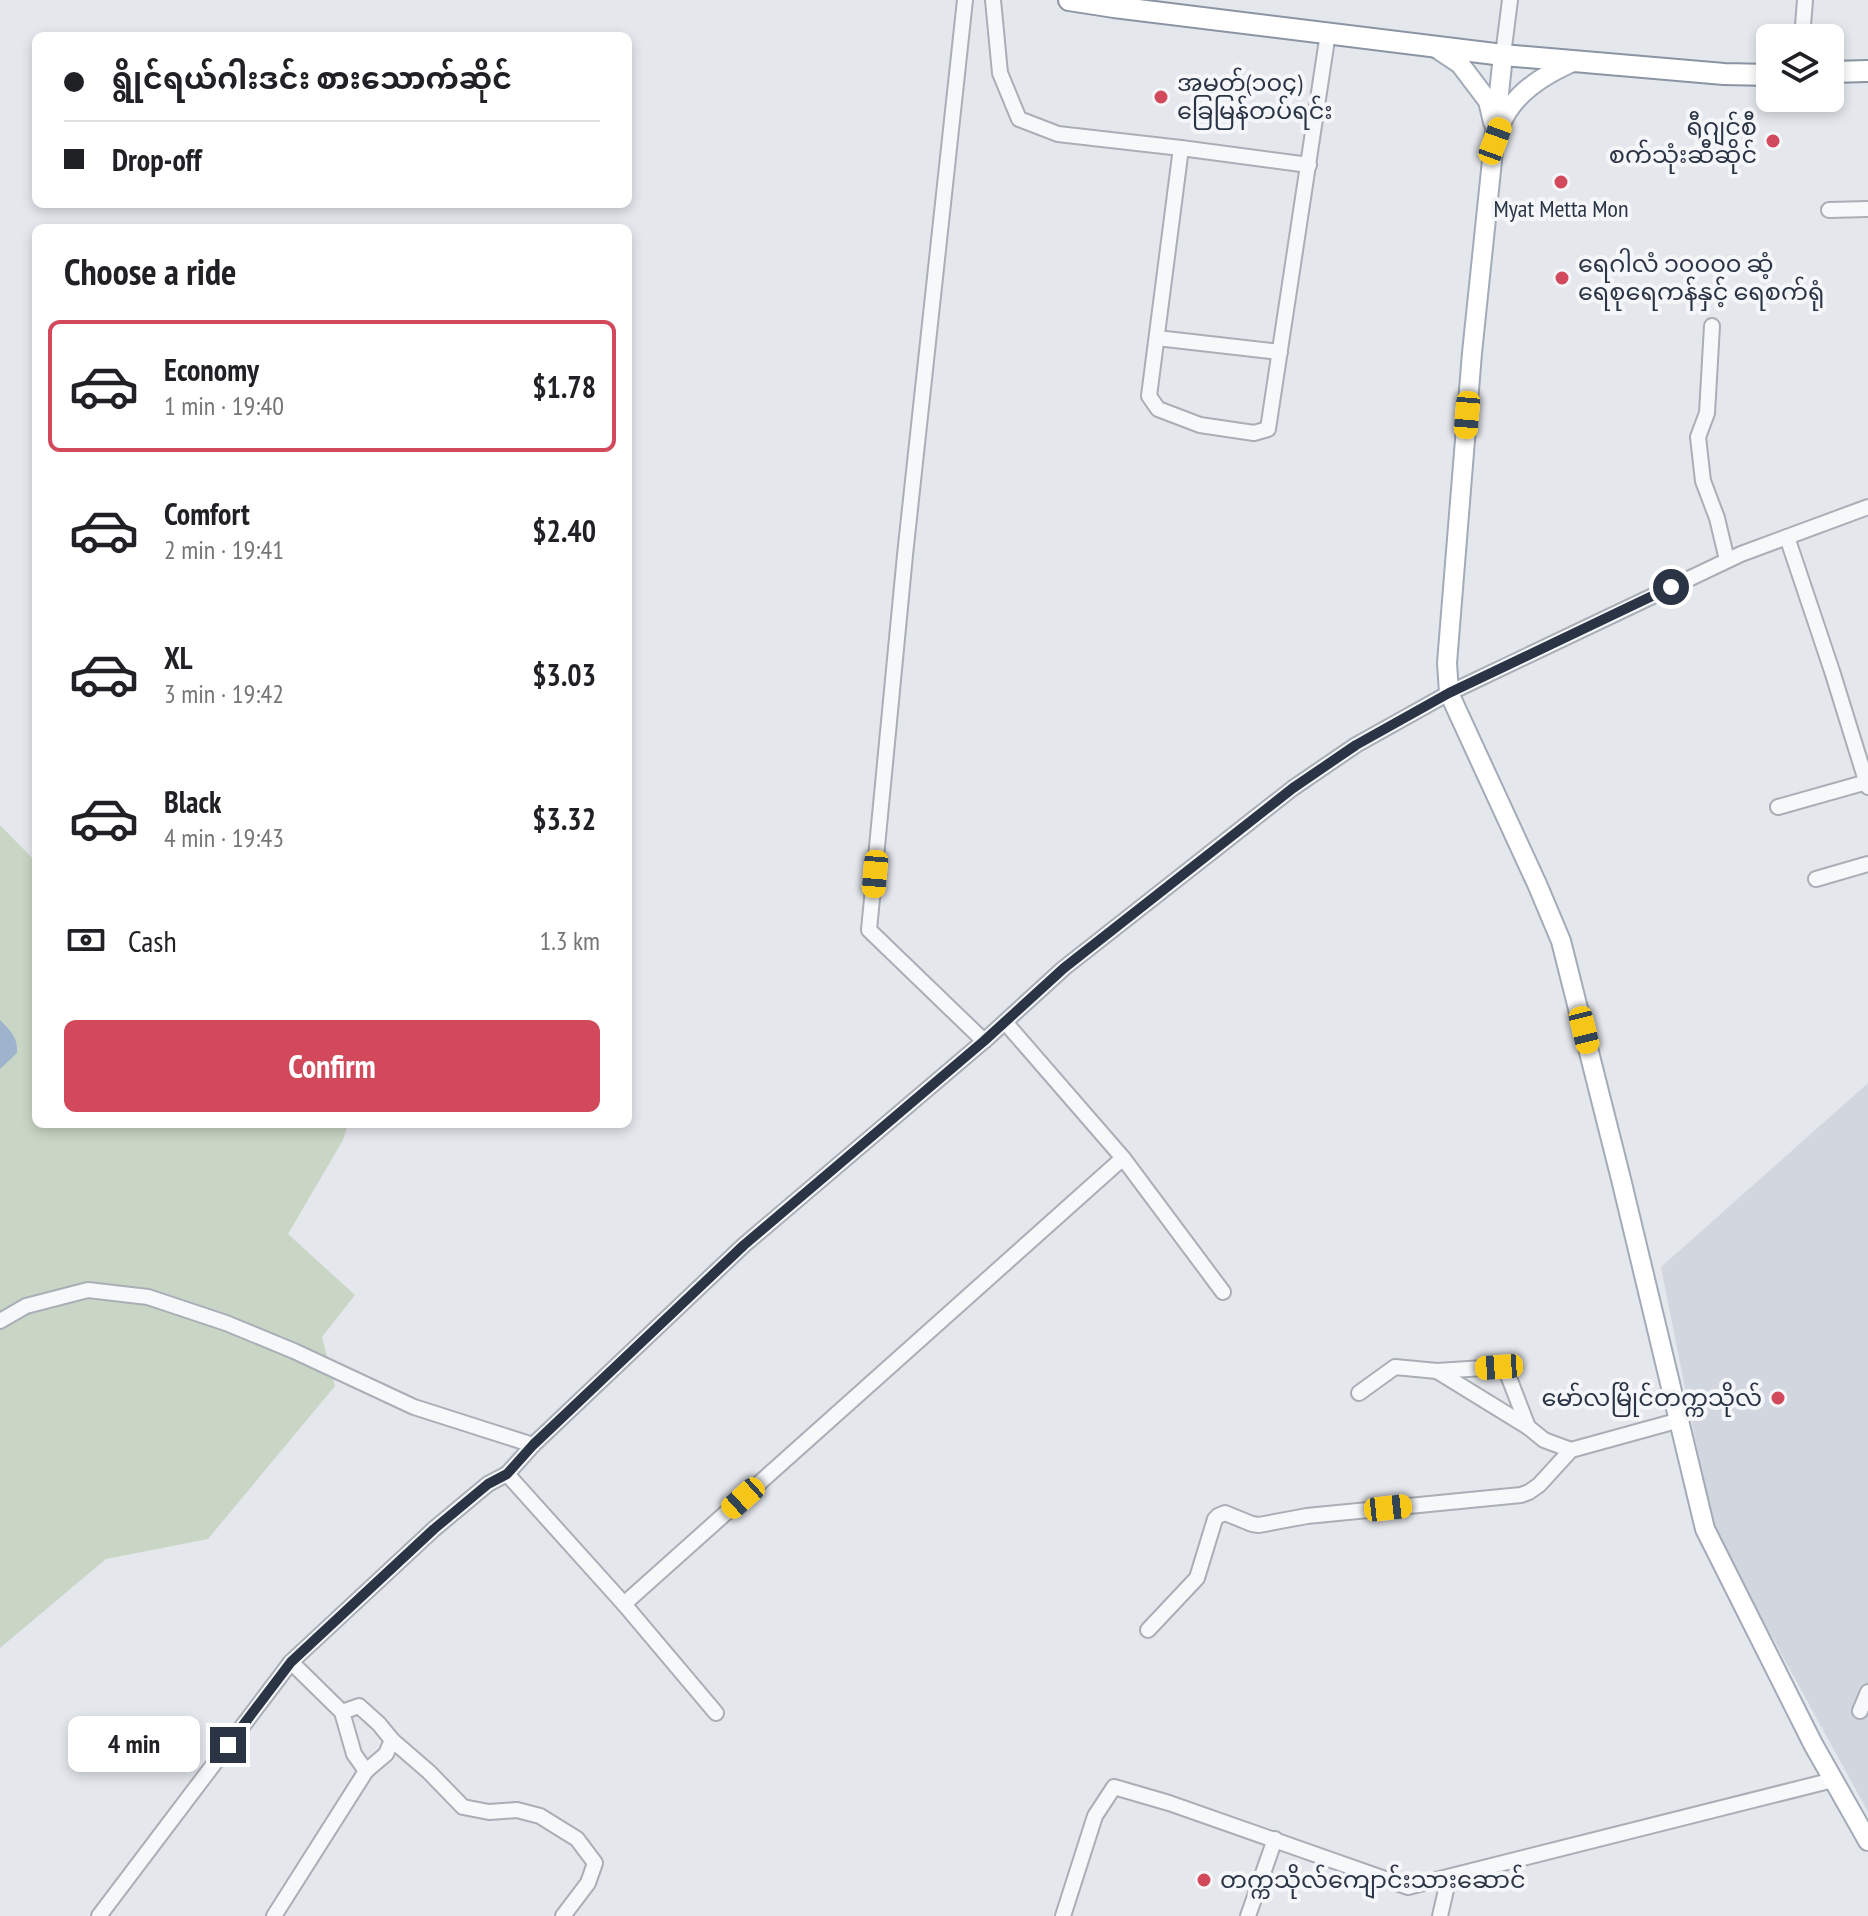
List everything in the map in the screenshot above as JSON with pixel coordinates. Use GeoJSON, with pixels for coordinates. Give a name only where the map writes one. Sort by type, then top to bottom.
{"type":"FeatureCollection","features":[{"type":"Feature","properties":{"kind":"highway"},"geometry":{"type":"LineString","coordinates":[[1069,0],[1503,55],[1756,75]]}},
{"type":"Feature","properties":{"kind":"highway"},"geometry":{"type":"LineString","coordinates":[[1844,72],[1868,71]]}},
{"type":"Feature","properties":{"kind":"main road"},"geometry":{"type":"LineString","coordinates":[[1433,46],[1460,64],[1488,101],[1495,141]]}},
{"type":"Feature","properties":{"kind":"main road"},"geometry":{"type":"LineString","coordinates":[[1503,55],[1470,384],[1447,663],[1449,693],[1561,941],[1705,1529],[1833,1780],[1868,1841]]}},
{"type":"Feature","properties":{"kind":"main road"},"geometry":{"type":"LineString","coordinates":[[1495,141],[1504,114],[1511,105],[1539,79],[1573,62]]}},
{"type":"Feature","properties":{"kind":"street"},"geometry":{"type":"LineString","coordinates":[[965,0],[905,555],[869,930],[984,1041]]}},
{"type":"Feature","properties":{"kind":"street"},"geometry":{"type":"LineString","coordinates":[[993,0],[1000,73],[1019,119],[1058,134],[1309,165]]}},
{"type":"Feature","properties":{"kind":"street"},"geometry":{"type":"LineString","coordinates":[[1503,55],[1510,0]]}},
{"type":"Feature","properties":{"kind":"street"},"geometry":{"type":"LineString","coordinates":[[1803,24],[1805,0]]}},
{"type":"Feature","properties":{"kind":"street"},"geometry":{"type":"LineString","coordinates":[[1181,148],[1149,396],[1158,409],[1200,425],[1254,433],[1268,429],[1328,33]]}},
{"type":"Feature","properties":{"kind":"street"},"geometry":{"type":"LineString","coordinates":[[1829,210],[1868,209]]}},
{"type":"Feature","properties":{"kind":"street"},"geometry":{"type":"LineString","coordinates":[[1712,326],[1707,413],[1698,437],[1703,481],[1717,518],[1727,560]]}},
{"type":"Feature","properties":{"kind":"street"},"geometry":{"type":"LineString","coordinates":[[1157,338],[1280,352]]}},
{"type":"Feature","properties":{"kind":"street"},"geometry":{"type":"LineString","coordinates":[[99,1916],[291,1662],[434,1529],[488,1484],[507,1474],[533,1445],[744,1245],[984,1041],[1064,968],[1293,788],[1356,745],[1449,693],[1727,560],[1868,507]]}},
{"type":"Feature","properties":{"kind":"street"},"geometry":{"type":"LineString","coordinates":[[1778,807],[1867,784],[1787,537]]}},
{"type":"Feature","properties":{"kind":"street"},"geometry":{"type":"LineString","coordinates":[[1816,879],[1868,864]]}},
{"type":"Feature","properties":{"kind":"street"},"geometry":{"type":"LineString","coordinates":[[1005,1022],[1123,1158],[1223,1292]]}},
{"type":"Feature","properties":{"kind":"street"},"geometry":{"type":"LineString","coordinates":[[624,1604],[1123,1158]]}},
{"type":"Feature","properties":{"kind":"street"},"geometry":{"type":"LineString","coordinates":[[0,1321],[26,1306],[88,1290],[148,1297],[266,1339],[414,1407],[533,1445]]}},
{"type":"Feature","properties":{"kind":"street"},"geometry":{"type":"LineString","coordinates":[[1359,1393],[1395,1367],[1437,1371],[1499,1367],[1506,1370],[1528,1427]]}},
{"type":"Feature","properties":{"kind":"street"},"geometry":{"type":"LineString","coordinates":[[1437,1371],[1544,1440],[1571,1450]]}},
{"type":"Feature","properties":{"kind":"street"},"geometry":{"type":"LineString","coordinates":[[1148,1630],[1197,1578],[1215,1519],[1221,1514],[1259,1525],[1307,1516],[1521,1495],[1539,1485],[1571,1450],[1680,1420]]}},
{"type":"Feature","properties":{"kind":"street"},"geometry":{"type":"LineString","coordinates":[[507,1474],[624,1604],[716,1713]]}},
{"type":"Feature","properties":{"kind":"street"},"geometry":{"type":"LineString","coordinates":[[291,1662],[342,1712],[354,1754],[366,1771]]}},
{"type":"Feature","properties":{"kind":"street"},"geometry":{"type":"LineString","coordinates":[[1860,1711],[1868,1692]]}},
{"type":"Feature","properties":{"kind":"street"},"geometry":{"type":"LineString","coordinates":[[342,1712],[359,1706],[463,1807],[489,1812],[517,1810],[540,1816],[577,1839],[595,1863],[588,1883],[563,1916]]}},
{"type":"Feature","properties":{"kind":"street"},"geometry":{"type":"LineString","coordinates":[[274,1916],[366,1771],[386,1754],[392,1740]]}},
{"type":"Feature","properties":{"kind":"street"},"geometry":{"type":"LineString","coordinates":[[1063,1916],[1095,1816],[1114,1787],[1275,1839],[1408,1887],[1833,1780]]}},
{"type":"Feature","properties":{"kind":"street"},"geometry":{"type":"LineString","coordinates":[[1248,1916],[1275,1839]]}},
{"type":"Feature","properties":{"kind":"street"},"geometry":{"type":"LineString","coordinates":[[1440,1916],[1449,1877]]}},
{"type":"Feature","properties":{"kind":"shaded area","name":"မော်လမြိုင်တက္ကသိုလ်"},"geometry":{"type":"Polygon","coordinates":[[[1868,1083],[1868,1812],[1713,1529],[1661,1267],[1868,1083]]]}},
{"type":"Feature","properties":{"kind":"green space"},"geometry":{"type":"Polygon","coordinates":[[[0,825],[32,858],[32,1128],[347,1128],[343,1140],[288,1234],[355,1295],[322,1337],[335,1386],[208,1539],[106,1559],[0,1648],[0,825]]]}},
{"type":"Feature","properties":{"kind":"water"},"geometry":{"type":"Polygon","coordinates":[[[0,1020],[13,1035],[17,1053],[0,1069],[0,1020]]]}},
{"type":"Feature","properties":{"kind":"place","name":"အမှတ်(၁၀၄) ခြေမြန်တပ်ရင်း"},"geometry":{"type":"Point","coordinates":[1161,97]}},
{"type":"Feature","properties":{"kind":"place","name":"ရီဂျင်စီ စက်သုံးဆီဆိုင်"},"geometry":{"type":"Point","coordinates":[1773,141]}},
{"type":"Feature","properties":{"kind":"place","name":"Myat Metta Mon"},"geometry":{"type":"Point","coordinates":[1561,182]}},
{"type":"Feature","properties":{"kind":"place","name":"ရေဂါလံ ၁၀၀၀၀ ဆံ့ ရေစုရေကန်နှင့် ရေစက်ရုံ"},"geometry":{"type":"Point","coordinates":[1562,278]}},
{"type":"Feature","properties":{"kind":"place","name":"မော်လမြိုင်တက္ကသိုလ်"},"geometry":{"type":"Point","coordinates":[1778,1398]}},
{"type":"Feature","properties":{"kind":"place","name":"တက္ကသိုလ်ကျောင်းသားဆောင်"},"geometry":{"type":"Point","coordinates":[1204,1880]}},
{"type":"Feature","properties":{"kind":"route"},"geometry":{"type":"LineString","coordinates":[[228,1745],[291,1662],[434,1529],[488,1484],[507,1474],[533,1445],[744,1245],[984,1041],[1064,968],[1293,788],[1356,745],[1449,693],[1671,587]]}}]}
